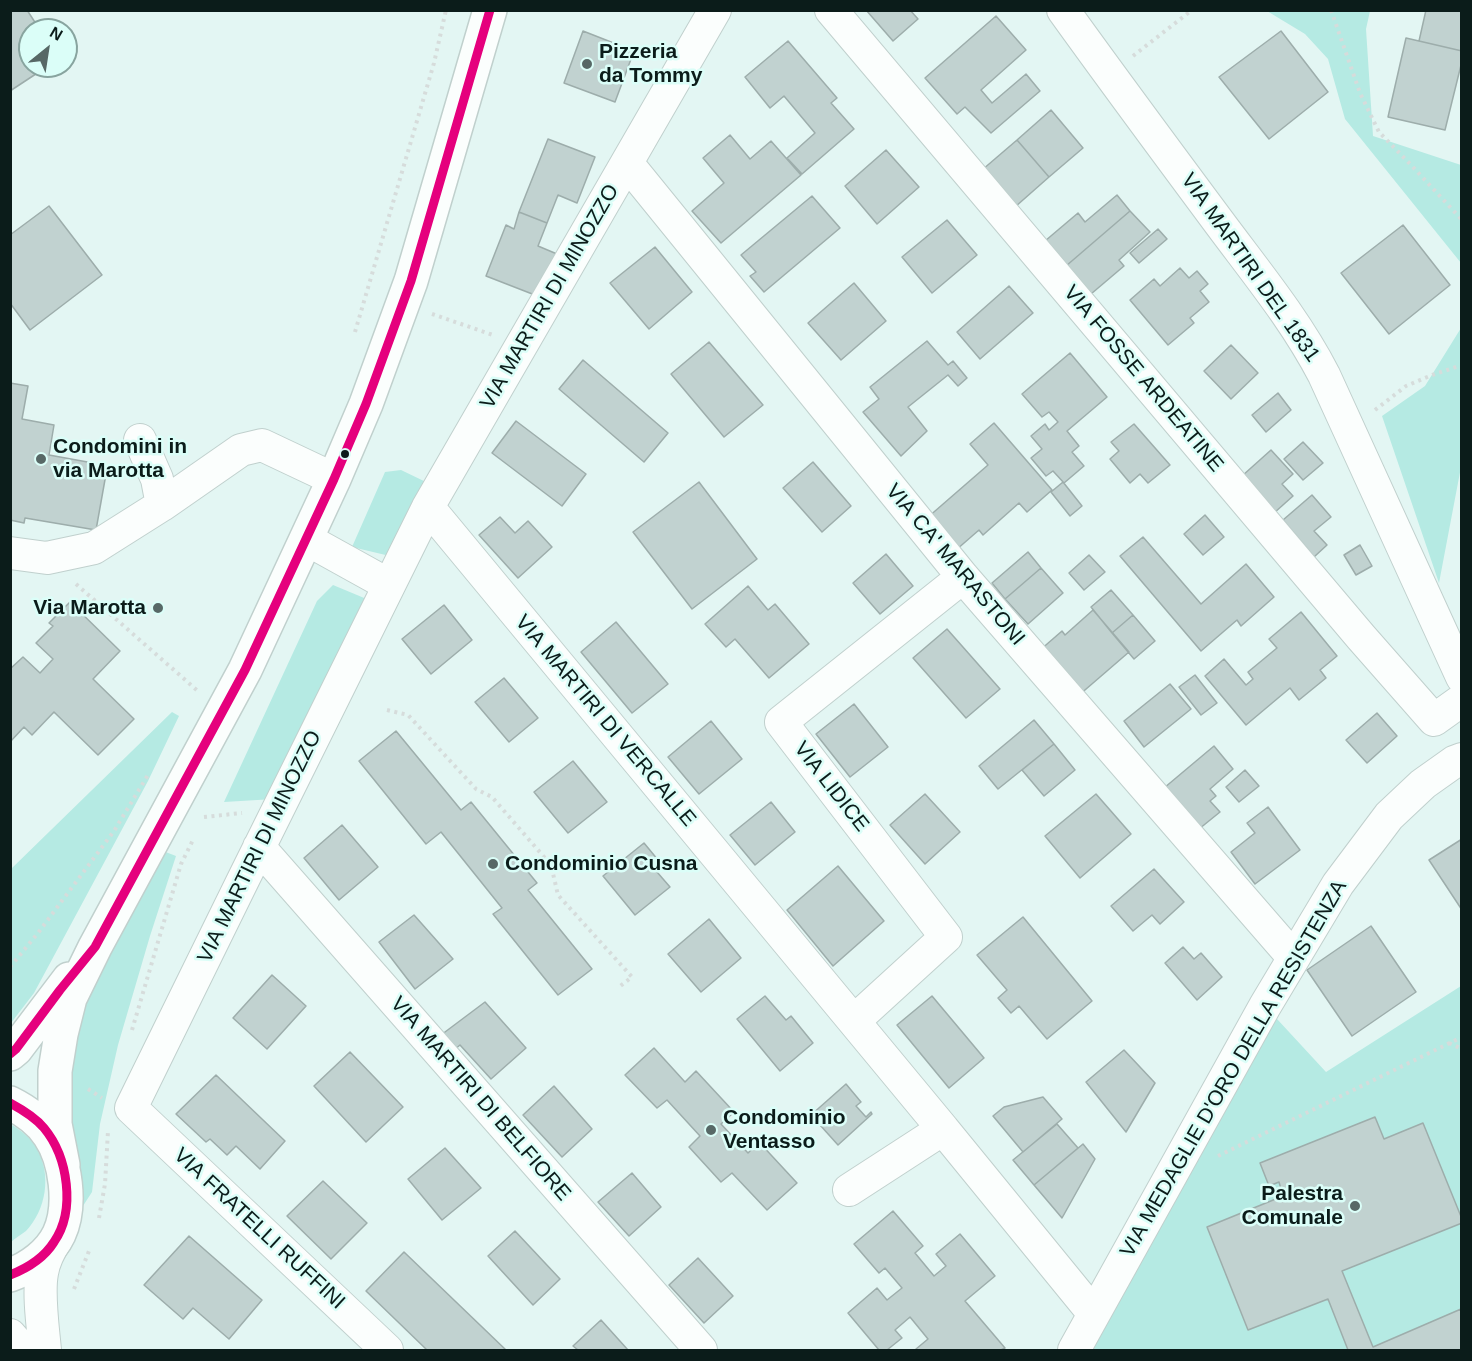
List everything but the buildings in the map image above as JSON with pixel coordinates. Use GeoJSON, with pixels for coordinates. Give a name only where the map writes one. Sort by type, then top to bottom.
{"type":"FeatureCollection","features":[{"type":"Feature","properties":{"kind":"street"},"geometry":{"type":"LineString","coordinates":[[45,1350],[42,1273],[47,1255],[59,1233],[66,1197],[54,1108],[55,1071],[70,998],[95,947],[245,670],[334,479],[366,404],[411,281],[490,10]]}},
{"type":"Feature","properties":{"kind":"street","name":"VIA MARTIRI DI MINOZZO"},"geometry":{"type":"LineString","coordinates":[[131,1108],[428,507],[715,10]]}},
{"type":"Feature","properties":{"kind":"street","name":"VIA FOSSE ARDEATINE"},"geometry":{"type":"LineString","coordinates":[[831,10],[1361,637],[1434,720],[1461,700]]}},
{"type":"Feature","properties":{"kind":"street","name":"VIA MARTIRI DEL 1831"},"geometry":{"type":"LineString","coordinates":[[1063,10],[1301,333],[1324,375],[1461,677]]}},
{"type":"Feature","properties":{"kind":"street","name":"VIA CA' MARASTONI"},"geometry":{"type":"LineString","coordinates":[[627,163],[963,577],[1293,957]]}},
{"type":"Feature","properties":{"kind":"street"},"geometry":{"type":"LineString","coordinates":[[140,440],[157,479],[162,505]]}},
{"type":"Feature","properties":{"kind":"street"},"geometry":{"type":"LineString","coordinates":[[10,553],[47,558],[94,548],[162,505],[241,450],[262,445],[334,479]]}},
{"type":"Feature","properties":{"kind":"street","name":"VIA MARTIRI DI VERCALLE"},"geometry":{"type":"LineString","coordinates":[[428,507],[943,1129]]}},
{"type":"Feature","properties":{"kind":"street"},"geometry":{"type":"LineString","coordinates":[[306,539],[389,585]]}},
{"type":"Feature","properties":{"kind":"street","name":"VIA LIDICE"},"geometry":{"type":"LineString","coordinates":[[854,1021],[946,937],[781,722],[963,577]]}},
{"type":"Feature","properties":{"kind":"street","name":"VIA MEDAGLIE D'ORO DELLA RESISTENZA"},"geometry":{"type":"LineString","coordinates":[[1074,1350],[1293,957],[1338,884],[1389,816],[1423,784],[1461,759]]}},
{"type":"Feature","properties":{"kind":"street","name":"VIA MARTIRI DI BELFIORE"},"geometry":{"type":"LineString","coordinates":[[259,848],[701,1350]]}},
{"type":"Feature","properties":{"kind":"street"},"geometry":{"type":"LineString","coordinates":[[10,1054],[95,947]]}},
{"type":"Feature","properties":{"kind":"street"},"geometry":{"type":"LineString","coordinates":[[10,1103],[38,1121],[49,1134],[63,1166]]}},
{"type":"Feature","properties":{"kind":"street","name":"VIA FRATELLI RUFFINI"},"geometry":{"type":"LineString","coordinates":[[131,1108],[387,1350]]}},
{"type":"Feature","properties":{"kind":"street"},"geometry":{"type":"LineString","coordinates":[[849,1190],[943,1129],[1094,1314]]}},
{"type":"Feature","properties":{"kind":"street"},"geometry":{"type":"LineString","coordinates":[[10,1275],[34,1262],[47,1250],[59,1233]]}},
{"type":"Feature","properties":{"kind":"street"},"geometry":{"type":"LineString","coordinates":[[10,1335],[23,1350]]}},
{"type":"Feature","properties":{"kind":"path"},"geometry":{"type":"LineString","coordinates":[[354,335],[434,63],[446,10]]}},
{"type":"Feature","properties":{"kind":"path"},"geometry":{"type":"LineString","coordinates":[[1110,75],[1192,10]]}},
{"type":"Feature","properties":{"kind":"path"},"geometry":{"type":"LineString","coordinates":[[1331,10],[1360,93],[1379,132],[1461,220]]}},
{"type":"Feature","properties":{"kind":"path"},"geometry":{"type":"LineString","coordinates":[[403,304],[522,345]]}},
{"type":"Feature","properties":{"kind":"path"},"geometry":{"type":"LineString","coordinates":[[1350,432],[1406,386],[1461,365]]}},
{"type":"Feature","properties":{"kind":"path"},"geometry":{"type":"LineString","coordinates":[[47,558],[199,692],[204,682]]}},
{"type":"Feature","properties":{"kind":"path"},"geometry":{"type":"LineString","coordinates":[[387,710],[408,715],[476,789],[492,797],[551,865],[558,895],[632,977],[619,987]]}},
{"type":"Feature","properties":{"kind":"path"},"geometry":{"type":"LineString","coordinates":[[10,967],[114,831],[150,772]]}},
{"type":"Feature","properties":{"kind":"path"},"geometry":{"type":"LineString","coordinates":[[1218,1157],[1461,1037]]}},
{"type":"Feature","properties":{"kind":"path"},"geometry":{"type":"LineString","coordinates":[[1449,1043],[1461,1049]]}},
{"type":"Feature","properties":{"kind":"shaded area"},"geometry":{"type":"Polygon","coordinates":[[[1267,11],[1370,11],[1366,29],[1373,136],[1461,165],[1461,263],[1345,119],[1328,59],[1305,34],[1267,11]]]}},
{"type":"Feature","properties":{"kind":"shaded area"},"geometry":{"type":"Polygon","coordinates":[[[1461,328],[1461,467],[1439,583],[1382,416],[1425,386],[1461,328]]]}},
{"type":"Feature","properties":{"kind":"shaded area"},"geometry":{"type":"Polygon","coordinates":[[[401,470],[428,483],[394,557],[352,547],[385,472],[401,470]]]}},
{"type":"Feature","properties":{"kind":"shaded area"},"geometry":{"type":"Polygon","coordinates":[[[333,585],[369,600],[274,799],[224,802],[317,601],[333,585]]]}},
{"type":"Feature","properties":{"kind":"shaded area"},"geometry":{"type":"Polygon","coordinates":[[[172,712],[179,716],[148,781],[34,993],[11,1023],[11,869],[172,712]]]}},
{"type":"Feature","properties":{"kind":"shaded area"},"geometry":{"type":"Polygon","coordinates":[[[163,851],[176,856],[118,1045],[100,1124],[92,1192],[81,1209],[79,1157],[65,1106],[71,1038],[89,987],[163,851]]]}},
{"type":"Feature","properties":{"kind":"shaded area"},"geometry":{"type":"Polygon","coordinates":[[[1461,986],[1461,1350],[1074,1350],[1265,1006],[1326,1072],[1461,986]]]}},
{"type":"Feature","properties":{"kind":"shaded area"},"geometry":{"type":"Polygon","coordinates":[[[10,1124],[35,1145],[42,1159],[45,1181],[42,1203],[33,1223],[11,1242],[10,1124]]]}},
{"type":"Feature","properties":{"kind":"transit line"},"geometry":{"type":"LineString","coordinates":[[10,1054],[95,947],[245,670],[334,479],[366,404],[411,281],[490,10]]}},
{"type":"Feature","properties":{"kind":"transit line"},"geometry":{"type":"LineString","coordinates":[[10,1103],[37,1120],[52,1140],[64,1168],[67,1200],[61,1229],[50,1248],[35,1262],[10,1275]]}},
{"type":"Feature","properties":{"kind":"place","name":"Pizzeria da Tommy"},"geometry":{"type":"Point","coordinates":[587,64]}},
{"type":"Feature","properties":{"kind":"place","name":"Condomini in via Marotta"},"geometry":{"type":"Point","coordinates":[41,459]}},
{"type":"Feature","properties":{"kind":"place","name":"Via Marotta"},"geometry":{"type":"Point","coordinates":[158,608]}},
{"type":"Feature","properties":{"kind":"place","name":"Condominio Cusna"},"geometry":{"type":"Point","coordinates":[493,864]}},
{"type":"Feature","properties":{"kind":"place","name":"Condominio Ventasso"},"geometry":{"type":"Point","coordinates":[711,1130]}},
{"type":"Feature","properties":{"kind":"place","name":"Palestra Comunale"},"geometry":{"type":"Point","coordinates":[1355,1206]}}]}
